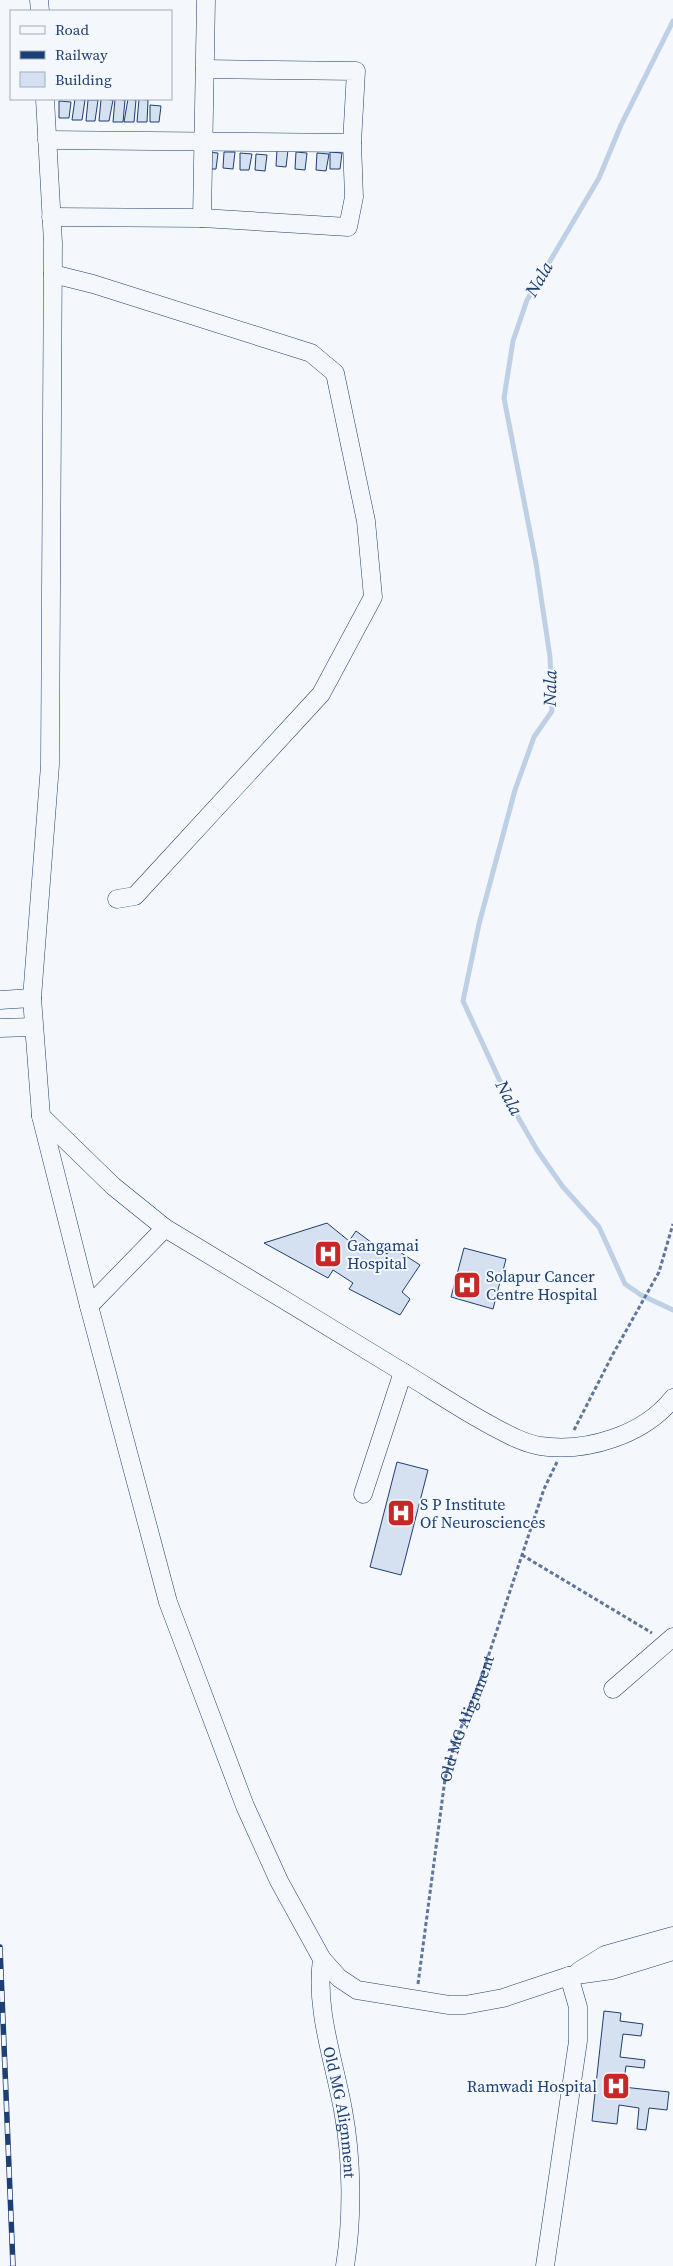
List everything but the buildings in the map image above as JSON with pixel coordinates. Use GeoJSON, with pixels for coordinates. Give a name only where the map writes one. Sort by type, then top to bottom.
{"type":"FeatureCollection","features":[{"type":"Feature","properties":{"kind":"street"},"geometry":{"type":"LineString","coordinates":[[202,218],[206,0]]}},
{"type":"Feature","properties":{"kind":"street"},"geometry":{"type":"LineString","coordinates":[[51,217],[202,218],[348,227],[354,197],[352,143],[356,71],[205,69]]}},
{"type":"Feature","properties":{"kind":"street"},"geometry":{"type":"LineString","coordinates":[[45,100],[53,274],[50,765],[32,998],[32,1026],[41,1116],[89,1306],[168,1602],[245,1806],[278,1880],[303,1928],[322,1959],[338,1978],[357,1990],[449,2005],[486,2002],[569,1976],[612,1970],[673,1951]]}},
{"type":"Feature","properties":{"kind":"street"},"geometry":{"type":"LineString","coordinates":[[47,140],[352,143]]}},
{"type":"Feature","properties":{"kind":"street"},"geometry":{"type":"LineString","coordinates":[[53,274],[93,284],[311,353],[335,373],[366,521],[373,597],[321,694],[135,896],[117,899]]}},
{"type":"Feature","properties":{"kind":"street"},"geometry":{"type":"LineString","coordinates":[[0,1000],[32,998]]}},
{"type":"Feature","properties":{"kind":"street"},"geometry":{"type":"LineString","coordinates":[[0,1028],[32,1026]]}},
{"type":"Feature","properties":{"kind":"street"},"geometry":{"type":"LineString","coordinates":[[41,1116],[113,1186],[165,1228],[456,1406],[514,1438],[538,1446],[563,1448],[591,1444],[624,1434],[650,1421],[673,1398]]}},
{"type":"Feature","properties":{"kind":"street"},"geometry":{"type":"LineString","coordinates":[[89,1306],[165,1228]]}},
{"type":"Feature","properties":{"kind":"street"},"geometry":{"type":"LineString","coordinates":[[363,1494],[403,1372]]}},
{"type":"Feature","properties":{"kind":"street"},"geometry":{"type":"LineString","coordinates":[[613,1689],[671,1639]]}},
{"type":"Feature","properties":{"kind":"street"},"geometry":{"type":"LineString","coordinates":[[569,1976],[605,1955],[673,1936]]}},
{"type":"Feature","properties":{"kind":"street","name":"Old MG Alignment"},"geometry":{"type":"LineString","coordinates":[[322,1959],[320,2000],[350,2149],[345,2266]]}},
{"type":"Feature","properties":{"kind":"street"},"geometry":{"type":"LineString","coordinates":[[545,2266],[578,2041],[578,2006],[569,1976]]}},
{"type":"Feature","properties":{"kind":"path","name":"Old MG Alignment"},"geometry":{"type":"LineString","coordinates":[[416,2000],[445,1779],[455,1742],[479,1684],[544,1489],[563,1448],[659,1272],[673,1224]]}},
{"type":"Feature","properties":{"kind":"path"},"geometry":{"type":"LineString","coordinates":[[522,1555],[631,1622],[671,1639]]}},
{"type":"Feature","properties":{"kind":"waterway","name":"Nala"},"geometry":{"type":"LineString","coordinates":[[673,21],[621,125],[599,178],[527,300],[513,341],[504,398],[536,563],[550,657],[552,711],[534,737],[515,790],[479,924],[463,1001],[511,1105],[537,1150],[563,1187],[599,1227],[625,1284],[641,1295],[673,1310]]}},
{"type":"Feature","properties":{"kind":"railway"},"geometry":{"type":"LineString","coordinates":[[0,1947],[13,2266]]}},
{"type":"Feature","properties":{"kind":"place","name":"Gangamai Hospital"},"geometry":{"type":"Point","coordinates":[328,1254]}},
{"type":"Feature","properties":{"kind":"place","name":"Solapur Cancer Centre Hospital"},"geometry":{"type":"Point","coordinates":[467,1285]}},
{"type":"Feature","properties":{"kind":"place","name":"S P Institute Of Neurosciences"},"geometry":{"type":"Point","coordinates":[401,1513]}},
{"type":"Feature","properties":{"kind":"place","name":"Ramwadi Hospital"},"geometry":{"type":"Point","coordinates":[616,2086]}}]}
